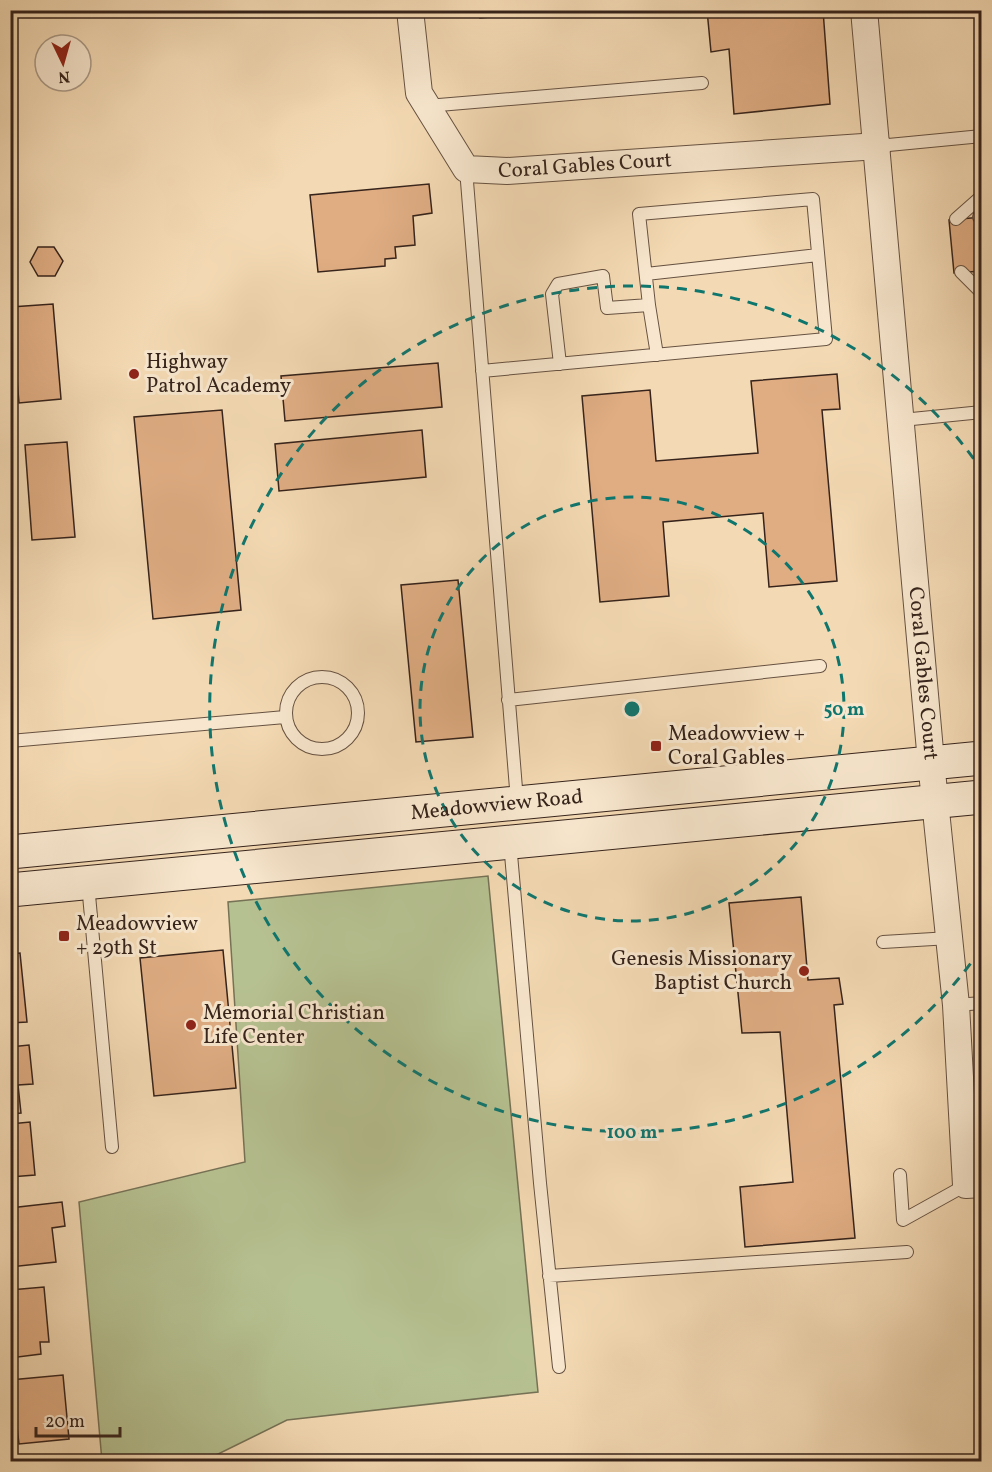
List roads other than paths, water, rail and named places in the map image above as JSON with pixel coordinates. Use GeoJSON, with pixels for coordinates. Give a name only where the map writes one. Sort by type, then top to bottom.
{"type":"FeatureCollection","features":[{"type":"Feature","properties":{"kind":"main road","name":"Meadowview Road"},"geometry":{"type":"LineString","coordinates":[[10,852],[981,758]]}},
{"type":"Feature","properties":{"kind":"main road","name":"Meadowview Road"},"geometry":{"type":"LineString","coordinates":[[10,890],[981,797]]}},
{"type":"Feature","properties":{"kind":"street"},"geometry":{"type":"LineString","coordinates":[[410,10],[419,93],[466,169]]}},
{"type":"Feature","properties":{"kind":"street","name":"Coral Gables Court"},"geometry":{"type":"LineString","coordinates":[[864,10],[878,146],[931,762],[974,1184]]}},
{"type":"Feature","properties":{"kind":"street","name":"Coral Gables Court"},"geometry":{"type":"LineString","coordinates":[[466,169],[507,171],[878,146]]}},
{"type":"Feature","properties":{"kind":"lane"},"geometry":{"type":"LineString","coordinates":[[427,106],[702,83]]}},
{"type":"Feature","properties":{"kind":"lane"},"geometry":{"type":"LineString","coordinates":[[878,146],[981,136]]}},
{"type":"Feature","properties":{"kind":"lane"},"geometry":{"type":"LineString","coordinates":[[466,169],[517,802]]}},
{"type":"Feature","properties":{"kind":"lane"},"geometry":{"type":"LineString","coordinates":[[956,219],[981,196]]}},
{"type":"Feature","properties":{"kind":"lane"},"geometry":{"type":"LineString","coordinates":[[482,371],[657,355],[826,339],[813,199],[639,214],[657,355]]}},
{"type":"Feature","properties":{"kind":"lane"},"geometry":{"type":"LineString","coordinates":[[646,274],[818,255]]}},
{"type":"Feature","properties":{"kind":"lane"},"geometry":{"type":"LineString","coordinates":[[961,272],[981,293]]}},
{"type":"Feature","properties":{"kind":"lane"},"geometry":{"type":"LineString","coordinates":[[560,364],[552,294],[558,284],[603,276],[607,308],[649,305]]}},
{"type":"Feature","properties":{"kind":"lane"},"geometry":{"type":"LineString","coordinates":[[902,420],[981,412]]}},
{"type":"Feature","properties":{"kind":"lane"},"geometry":{"type":"LineString","coordinates":[[508,700],[820,666]]}},
{"type":"Feature","properties":{"kind":"lane"},"geometry":{"type":"LineString","coordinates":[[318,677],[333,678],[345,685],[354,696],[358,710],[357,724],[350,737],[339,746],[325,750],[311,748],[298,741],[289,730],[285,717],[286,702],[294,690],[305,681],[318,677]]}},
{"type":"Feature","properties":{"kind":"lane"},"geometry":{"type":"LineString","coordinates":[[10,741],[285,717]]}},
{"type":"Feature","properties":{"kind":"lane"},"geometry":{"type":"LineString","coordinates":[[510,843],[559,1367]]}},
{"type":"Feature","properties":{"kind":"lane"},"geometry":{"type":"LineString","coordinates":[[88,882],[112,1147]]}},
{"type":"Feature","properties":{"kind":"lane"},"geometry":{"type":"LineString","coordinates":[[883,942],[950,938]]}},
{"type":"Feature","properties":{"kind":"lane"},"geometry":{"type":"LineString","coordinates":[[956,1005],[981,1003]]}},
{"type":"Feature","properties":{"kind":"lane"},"geometry":{"type":"LineString","coordinates":[[900,1175],[903,1220],[974,1184]]}},
{"type":"Feature","properties":{"kind":"lane"},"geometry":{"type":"LineString","coordinates":[[549,1276],[907,1252]]}},
{"type":"Feature","properties":{"kind":"place","name":"Highway Patrol Academy"},"geometry":{"type":"Point","coordinates":[134,374]}},
{"type":"Feature","properties":{"kind":"place","name":"Meadowview + Coral Gables"},"geometry":{"type":"Point","coordinates":[656,746]}},
{"type":"Feature","properties":{"kind":"place","name":"Meadowview + 29th St"},"geometry":{"type":"Point","coordinates":[64,936]}},
{"type":"Feature","properties":{"kind":"place","name":"Genesis Missionary Baptist Church"},"geometry":{"type":"Point","coordinates":[804,971]}},
{"type":"Feature","properties":{"kind":"place","name":"Memorial Christian Life Center"},"geometry":{"type":"Point","coordinates":[191,1025]}}]}
